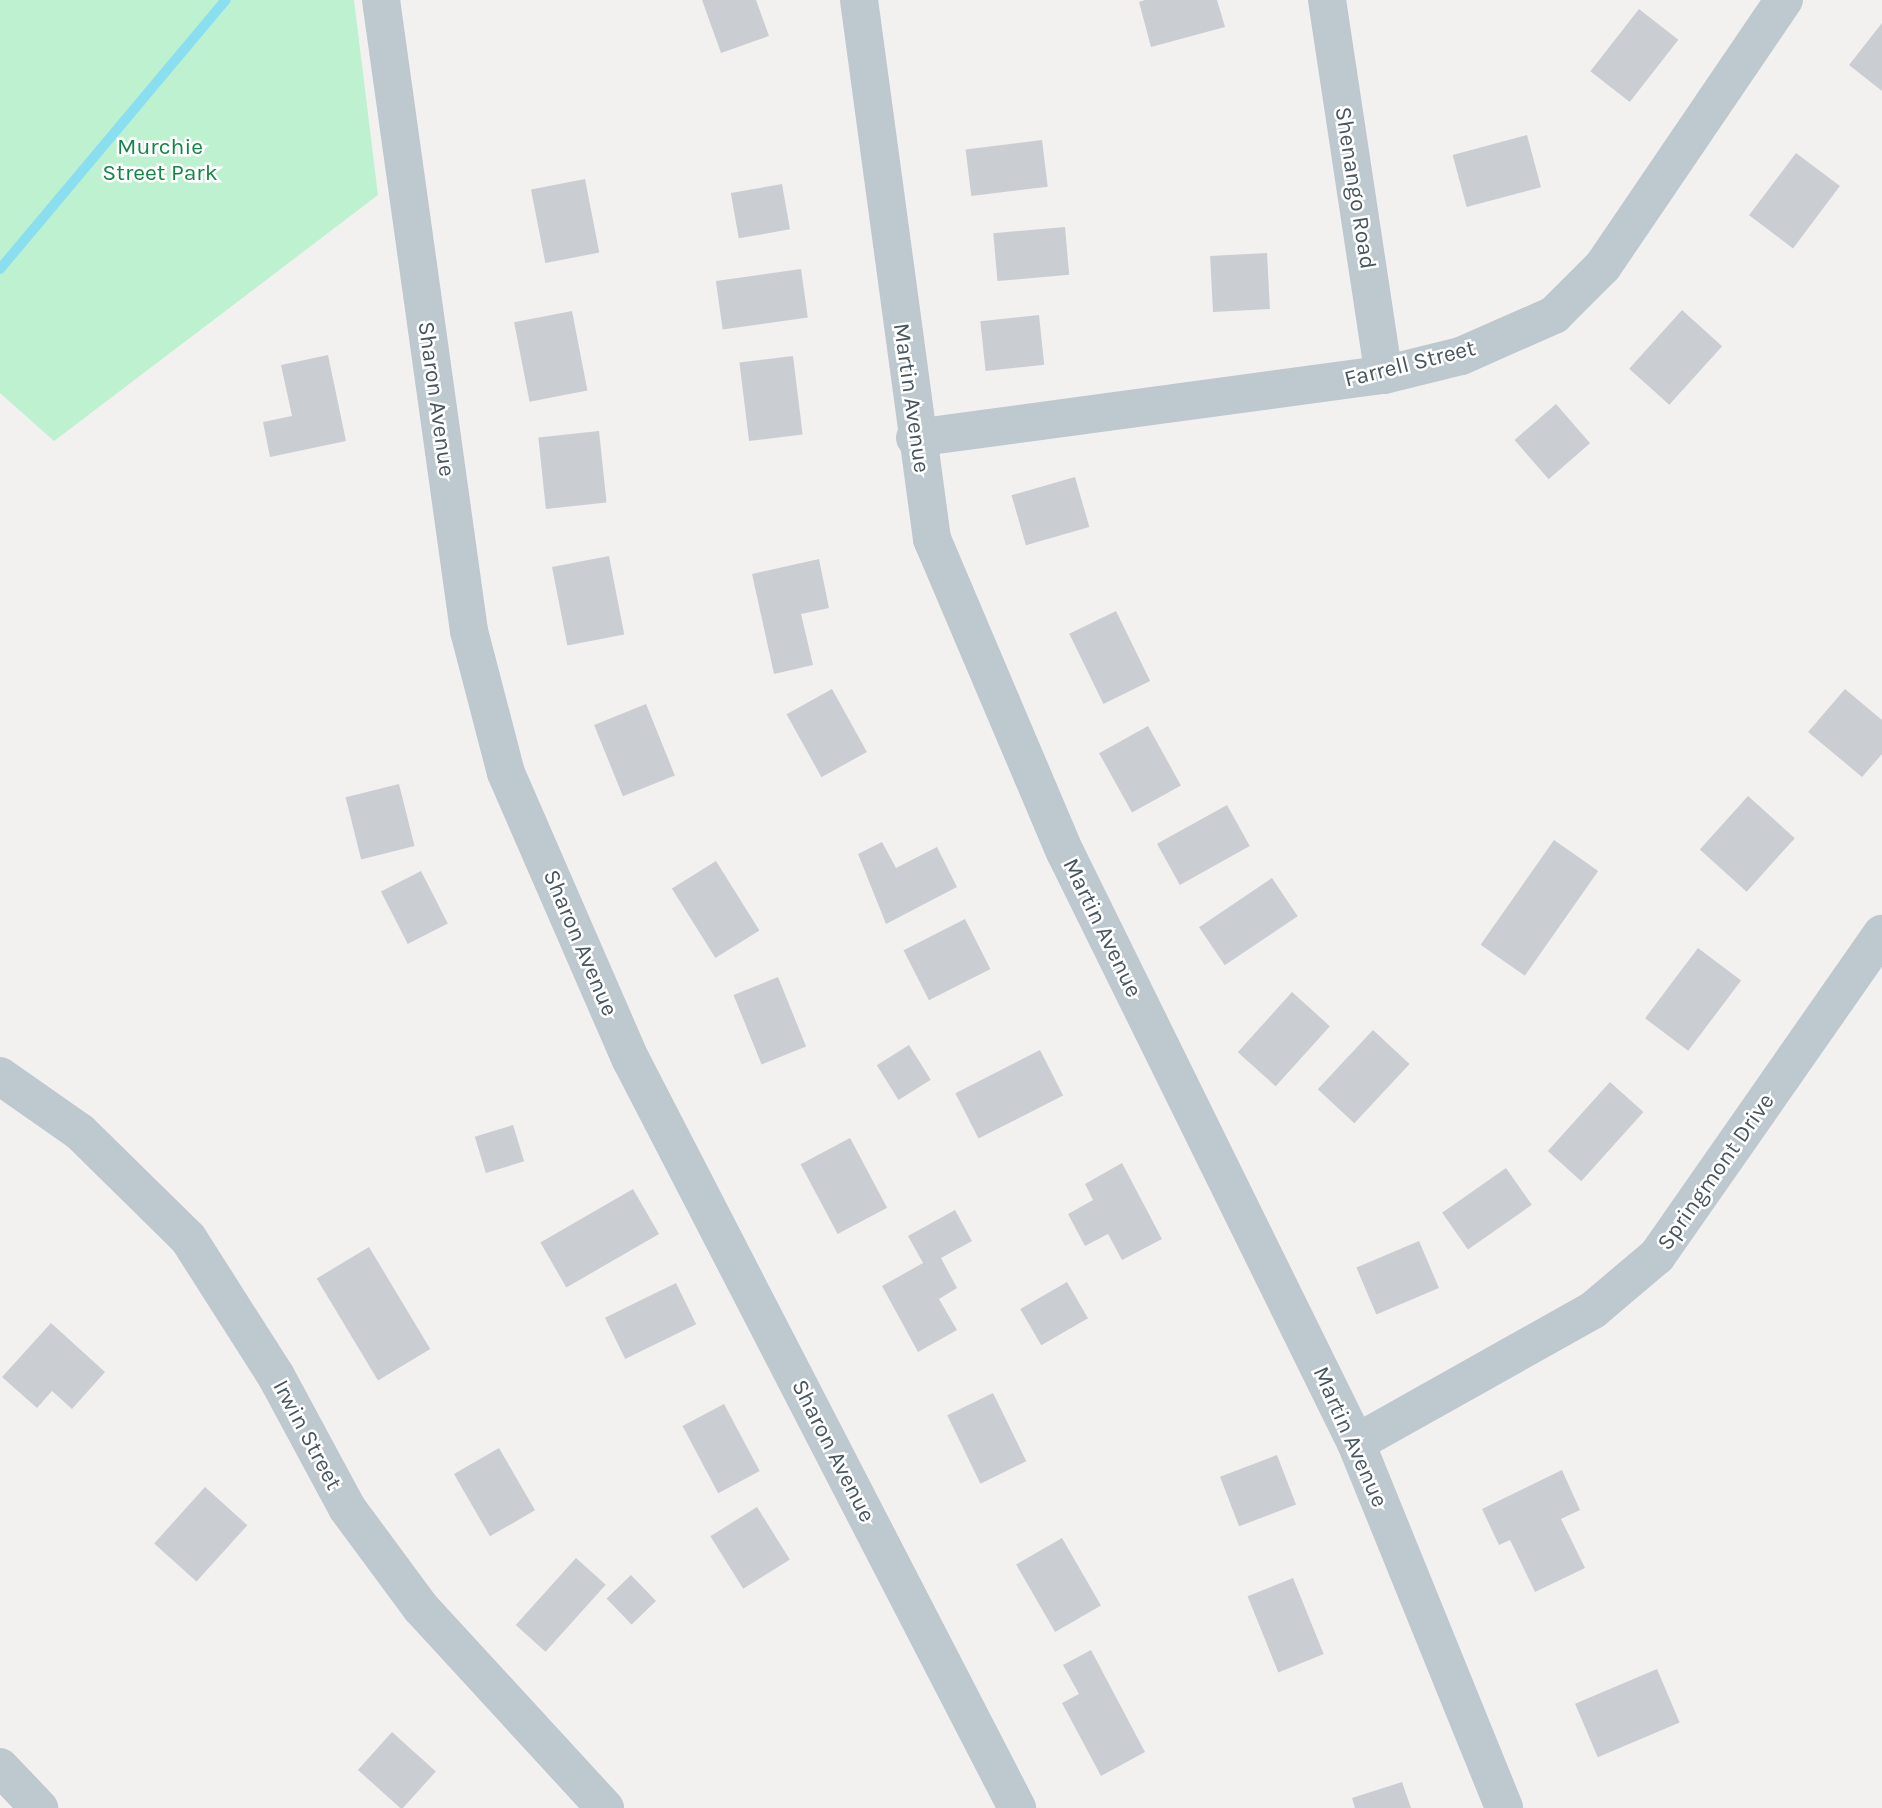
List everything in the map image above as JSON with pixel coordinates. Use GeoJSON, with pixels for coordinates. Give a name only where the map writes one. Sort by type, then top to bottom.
{"type":"FeatureCollection","features":[{"type":"Feature","properties":{"kind":"street","name":"Sharon Avenue"},"geometry":{"type":"LineString","coordinates":[[381,0],[469,631],[506,773],[631,1059],[1017,1808]]}},
{"type":"Feature","properties":{"kind":"street","name":"Martin Avenue"},"geometry":{"type":"LineString","coordinates":[[859,0],[915,438],[932,539],[995,698],[1356,1443],[1504,1808]]}},
{"type":"Feature","properties":{"kind":"street","name":"Shenango Road"},"geometry":{"type":"LineString","coordinates":[[1327,0],[1384,375]]}},
{"type":"Feature","properties":{"kind":"street","name":"Farrell Street"},"geometry":{"type":"LineString","coordinates":[[915,438],[1384,375],[1461,356],[1554,315],[1603,266],[1784,0]]}},
{"type":"Feature","properties":{"kind":"street","name":"Springmont Drive"},"geometry":{"type":"LineString","coordinates":[[1356,1443],[1593,1310],[1657,1255],[1882,934]]}},
{"type":"Feature","properties":{"kind":"street","name":"Irwin Street"},"geometry":{"type":"LineString","coordinates":[[0,1076],[80,1132],[188,1238],[276,1376],[347,1508],[421,1608],[605,1808]]}},
{"type":"Feature","properties":{"kind":"street"},"geometry":{"type":"LineString","coordinates":[[0,1767],[40,1808]]}},
{"type":"Feature","properties":{"kind":"green space","name":"Murchie Street Park"},"geometry":{"type":"Polygon","coordinates":[[[0,0],[354,0],[378,195],[54,441],[0,393],[0,0]]]}},
{"type":"Feature","properties":{"kind":"building"},"geometry":{"type":"Polygon","coordinates":[[[702,0],[756,0],[769,36],[721,53],[702,0]]]}},
{"type":"Feature","properties":{"kind":"building"},"geometry":{"type":"Polygon","coordinates":[[[1217,0],[1225,27],[1151,47],[1139,2],[1217,0]]]}},
{"type":"Feature","properties":{"kind":"building"},"geometry":{"type":"Polygon","coordinates":[[[1639,9],[1678,40],[1630,102],[1590,71],[1639,9]]]}},
{"type":"Feature","properties":{"kind":"building"},"geometry":{"type":"Polygon","coordinates":[[[1882,23],[1882,91],[1849,65],[1882,23]]]}},
{"type":"Feature","properties":{"kind":"building"},"geometry":{"type":"Polygon","coordinates":[[[1527,135],[1541,187],[1467,207],[1453,155],[1527,135]]]}},
{"type":"Feature","properties":{"kind":"building"},"geometry":{"type":"Polygon","coordinates":[[[1042,140],[1048,187],[971,196],[966,149],[1042,140]]]}},
{"type":"Feature","properties":{"kind":"building"},"geometry":{"type":"Polygon","coordinates":[[[1796,153],[1840,186],[1793,248],[1749,215],[1796,153]]]}},
{"type":"Feature","properties":{"kind":"building"},"geometry":{"type":"Polygon","coordinates":[[[585,179],[599,253],[545,263],[531,189],[585,179]]]}},
{"type":"Feature","properties":{"kind":"building"},"geometry":{"type":"Polygon","coordinates":[[[782,184],[790,229],[739,238],[731,193],[782,184]]]}},
{"type":"Feature","properties":{"kind":"building"},"geometry":{"type":"Polygon","coordinates":[[[1065,227],[1069,275],[997,281],[993,233],[1065,227]]]}},
{"type":"Feature","properties":{"kind":"building"},"geometry":{"type":"Polygon","coordinates":[[[1267,253],[1270,309],[1213,312],[1210,256],[1267,253]]]}},
{"type":"Feature","properties":{"kind":"building"},"geometry":{"type":"Polygon","coordinates":[[[801,269],[808,318],[723,329],[716,281],[801,269]]]}},
{"type":"Feature","properties":{"kind":"building"},"geometry":{"type":"Polygon","coordinates":[[[1682,310],[1722,346],[1669,405],[1629,369],[1682,310]]]}},
{"type":"Feature","properties":{"kind":"building"},"geometry":{"type":"Polygon","coordinates":[[[572,311],[587,391],[530,402],[514,322],[572,311]]]}},
{"type":"Feature","properties":{"kind":"building"},"geometry":{"type":"Polygon","coordinates":[[[1039,315],[1044,365],[986,371],[980,321],[1039,315]]]}},
{"type":"Feature","properties":{"kind":"building"},"geometry":{"type":"Polygon","coordinates":[[[328,355],[346,441],[270,457],[263,422],[292,416],[281,365],[328,355]]]}},
{"type":"Feature","properties":{"kind":"building"},"geometry":{"type":"Polygon","coordinates":[[[793,356],[803,434],[749,441],[739,363],[793,356]]]}},
{"type":"Feature","properties":{"kind":"building"},"geometry":{"type":"Polygon","coordinates":[[[1556,404],[1590,443],[1549,479],[1514,440],[1556,404]]]}},
{"type":"Feature","properties":{"kind":"building"},"geometry":{"type":"Polygon","coordinates":[[[599,431],[607,503],[546,509],[538,437],[599,431]]]}},
{"type":"Feature","properties":{"kind":"building"},"geometry":{"type":"Polygon","coordinates":[[[1075,477],[1089,527],[1026,545],[1012,495],[1075,477]]]}},
{"type":"Feature","properties":{"kind":"building"},"geometry":{"type":"Polygon","coordinates":[[[609,556],[624,635],[567,646],[552,567],[609,556]]]}},
{"type":"Feature","properties":{"kind":"building"},"geometry":{"type":"Polygon","coordinates":[[[819,559],[829,608],[801,614],[813,665],[774,674],[752,574],[819,559]]]}},
{"type":"Feature","properties":{"kind":"building"},"geometry":{"type":"Polygon","coordinates":[[[1116,611],[1150,681],[1103,704],[1069,634],[1116,611]]]}},
{"type":"Feature","properties":{"kind":"building"},"geometry":{"type":"Polygon","coordinates":[[[832,689],[867,752],[821,777],[787,714],[832,689]]]}},
{"type":"Feature","properties":{"kind":"building"},"geometry":{"type":"Polygon","coordinates":[[[1845,689],[1882,720],[1882,754],[1862,777],[1808,732],[1845,689]]]}},
{"type":"Feature","properties":{"kind":"building"},"geometry":{"type":"Polygon","coordinates":[[[646,704],[675,775],[623,796],[594,725],[646,704]]]}},
{"type":"Feature","properties":{"kind":"building"},"geometry":{"type":"Polygon","coordinates":[[[1148,726],[1181,785],[1132,813],[1099,753],[1148,726]]]}},
{"type":"Feature","properties":{"kind":"building"},"geometry":{"type":"Polygon","coordinates":[[[399,784],[414,846],[361,859],[346,797],[399,784]]]}},
{"type":"Feature","properties":{"kind":"building"},"geometry":{"type":"Polygon","coordinates":[[[1748,796],[1795,838],[1747,892],[1700,850],[1748,796]]]}},
{"type":"Feature","properties":{"kind":"building"},"geometry":{"type":"Polygon","coordinates":[[[1227,805],[1250,846],[1180,885],[1157,844],[1227,805]]]}},
{"type":"Feature","properties":{"kind":"building"},"geometry":{"type":"Polygon","coordinates":[[[1554,840],[1598,871],[1525,976],[1481,945],[1554,840]]]}},
{"type":"Feature","properties":{"kind":"building"},"geometry":{"type":"Polygon","coordinates":[[[882,842],[896,868],[937,847],[957,887],[886,924],[858,854],[882,842]]]}},
{"type":"Feature","properties":{"kind":"building"},"geometry":{"type":"Polygon","coordinates":[[[716,861],[759,931],[715,958],[672,889],[716,861]]]}},
{"type":"Feature","properties":{"kind":"building"},"geometry":{"type":"Polygon","coordinates":[[[421,871],[448,924],[408,944],[381,891],[421,871]]]}},
{"type":"Feature","properties":{"kind":"building"},"geometry":{"type":"Polygon","coordinates":[[[1272,878],[1298,916],[1225,965],[1199,927],[1272,878]]]}},
{"type":"Feature","properties":{"kind":"building"},"geometry":{"type":"Polygon","coordinates":[[[965,919],[990,969],[929,1000],[904,950],[965,919]]]}},
{"type":"Feature","properties":{"kind":"building"},"geometry":{"type":"Polygon","coordinates":[[[1698,948],[1741,980],[1688,1051],[1645,1018],[1698,948]]]}},
{"type":"Feature","properties":{"kind":"building"},"geometry":{"type":"Polygon","coordinates":[[[778,977],[806,1047],[762,1065],[733,995],[778,977]]]}},
{"type":"Feature","properties":{"kind":"building"},"geometry":{"type":"Polygon","coordinates":[[[1292,992],[1330,1026],[1276,1086],[1238,1052],[1292,992]]]}},
{"type":"Feature","properties":{"kind":"building"},"geometry":{"type":"Polygon","coordinates":[[[1373,1030],[1410,1064],[1354,1123],[1318,1089],[1373,1030]]]}},
{"type":"Feature","properties":{"kind":"building"},"geometry":{"type":"Polygon","coordinates":[[[909,1045],[931,1080],[899,1100],[877,1065],[909,1045]]]}},
{"type":"Feature","properties":{"kind":"building"},"geometry":{"type":"Polygon","coordinates":[[[1040,1050],[1063,1095],[979,1139],[955,1093],[1040,1050]]]}},
{"type":"Feature","properties":{"kind":"building"},"geometry":{"type":"Polygon","coordinates":[[[1610,1082],[1643,1112],[1581,1181],[1548,1151],[1610,1082]]]}},
{"type":"Feature","properties":{"kind":"building"},"geometry":{"type":"Polygon","coordinates":[[[513,1125],[524,1161],[486,1173],[475,1137],[513,1125]]]}},
{"type":"Feature","properties":{"kind":"building"},"geometry":{"type":"Polygon","coordinates":[[[850,1138],[887,1208],[838,1234],[801,1164],[850,1138]]]}},
{"type":"Feature","properties":{"kind":"building"},"geometry":{"type":"Polygon","coordinates":[[[1122,1163],[1162,1239],[1122,1260],[1108,1234],[1085,1246],[1068,1214],[1093,1200],[1085,1184],[1122,1163]]]}},
{"type":"Feature","properties":{"kind":"building"},"geometry":{"type":"Polygon","coordinates":[[[1506,1168],[1532,1205],[1468,1250],[1442,1213],[1506,1168]]]}},
{"type":"Feature","properties":{"kind":"building"},"geometry":{"type":"Polygon","coordinates":[[[633,1189],[659,1234],[566,1288],[540,1242],[633,1189]]]}},
{"type":"Feature","properties":{"kind":"building"},"geometry":{"type":"Polygon","coordinates":[[[955,1210],[972,1241],[941,1258],[957,1288],[939,1299],[957,1330],[918,1352],[882,1286],[923,1263],[908,1236],[955,1210]]]}},
{"type":"Feature","properties":{"kind":"building"},"geometry":{"type":"Polygon","coordinates":[[[1419,1241],[1439,1288],[1376,1315],[1356,1268],[1419,1241]]]}},
{"type":"Feature","properties":{"kind":"building"},"geometry":{"type":"Polygon","coordinates":[[[369,1247],[430,1349],[378,1380],[317,1278],[369,1247]]]}},
{"type":"Feature","properties":{"kind":"building"},"geometry":{"type":"Polygon","coordinates":[[[1067,1282],[1088,1318],[1041,1345],[1020,1309],[1067,1282]]]}},
{"type":"Feature","properties":{"kind":"building"},"geometry":{"type":"Polygon","coordinates":[[[676,1283],[696,1324],[625,1359],[605,1318],[676,1283]]]}},
{"type":"Feature","properties":{"kind":"building"},"geometry":{"type":"Polygon","coordinates":[[[51,1323],[105,1372],[72,1409],[52,1391],[37,1408],[2,1377],[51,1323]]]}},
{"type":"Feature","properties":{"kind":"building"},"geometry":{"type":"Polygon","coordinates":[[[993,1393],[1026,1461],[980,1484],[947,1415],[993,1393]]]}},
{"type":"Feature","properties":{"kind":"building"},"geometry":{"type":"Polygon","coordinates":[[[724,1404],[760,1471],[718,1493],[683,1426],[724,1404]]]}},
{"type":"Feature","properties":{"kind":"building"},"geometry":{"type":"Polygon","coordinates":[[[499,1448],[535,1510],[490,1536],[454,1474],[499,1448]]]}},
{"type":"Feature","properties":{"kind":"building"},"geometry":{"type":"Polygon","coordinates":[[[1277,1455],[1296,1504],[1239,1526],[1220,1477],[1277,1455]]]}},
{"type":"Feature","properties":{"kind":"building"},"geometry":{"type":"Polygon","coordinates":[[[1562,1470],[1580,1510],[1561,1519],[1585,1568],[1535,1592],[1510,1540],[1499,1545],[1482,1509],[1562,1470]]]}},
{"type":"Feature","properties":{"kind":"building"},"geometry":{"type":"Polygon","coordinates":[[[205,1487],[247,1525],[197,1582],[154,1543],[205,1487]]]}},
{"type":"Feature","properties":{"kind":"building"},"geometry":{"type":"Polygon","coordinates":[[[757,1507],[790,1560],[743,1589],[710,1536],[757,1507]]]}},
{"type":"Feature","properties":{"kind":"building"},"geometry":{"type":"Polygon","coordinates":[[[1062,1538],[1101,1606],[1055,1632],[1016,1564],[1062,1538]]]}},
{"type":"Feature","properties":{"kind":"building"},"geometry":{"type":"Polygon","coordinates":[[[576,1558],[606,1585],[546,1652],[516,1625],[576,1558]]]}},
{"type":"Feature","properties":{"kind":"building"},"geometry":{"type":"Polygon","coordinates":[[[631,1575],[656,1601],[632,1625],[607,1599],[631,1575]]]}},
{"type":"Feature","properties":{"kind":"building"},"geometry":{"type":"Polygon","coordinates":[[[1293,1578],[1324,1654],[1278,1672],[1248,1596],[1293,1578]]]}},
{"type":"Feature","properties":{"kind":"building"},"geometry":{"type":"Polygon","coordinates":[[[1091,1650],[1145,1752],[1101,1776],[1062,1703],[1079,1694],[1063,1665],[1091,1650]]]}},
{"type":"Feature","properties":{"kind":"building"},"geometry":{"type":"Polygon","coordinates":[[[1657,1669],[1680,1722],[1598,1757],[1575,1704],[1657,1669]]]}},
{"type":"Feature","properties":{"kind":"building"},"geometry":{"type":"Polygon","coordinates":[[[392,1732],[436,1771],[400,1808],[358,1770],[392,1732]]]}},
{"type":"Feature","properties":{"kind":"building"},"geometry":{"type":"Polygon","coordinates":[[[1402,1782],[1411,1808],[1355,1808],[1352,1798],[1402,1782]]]}},
{"type":"Feature","properties":{"kind":"waterway"},"geometry":{"type":"LineString","coordinates":[[0,269],[226,0]]}}]}
